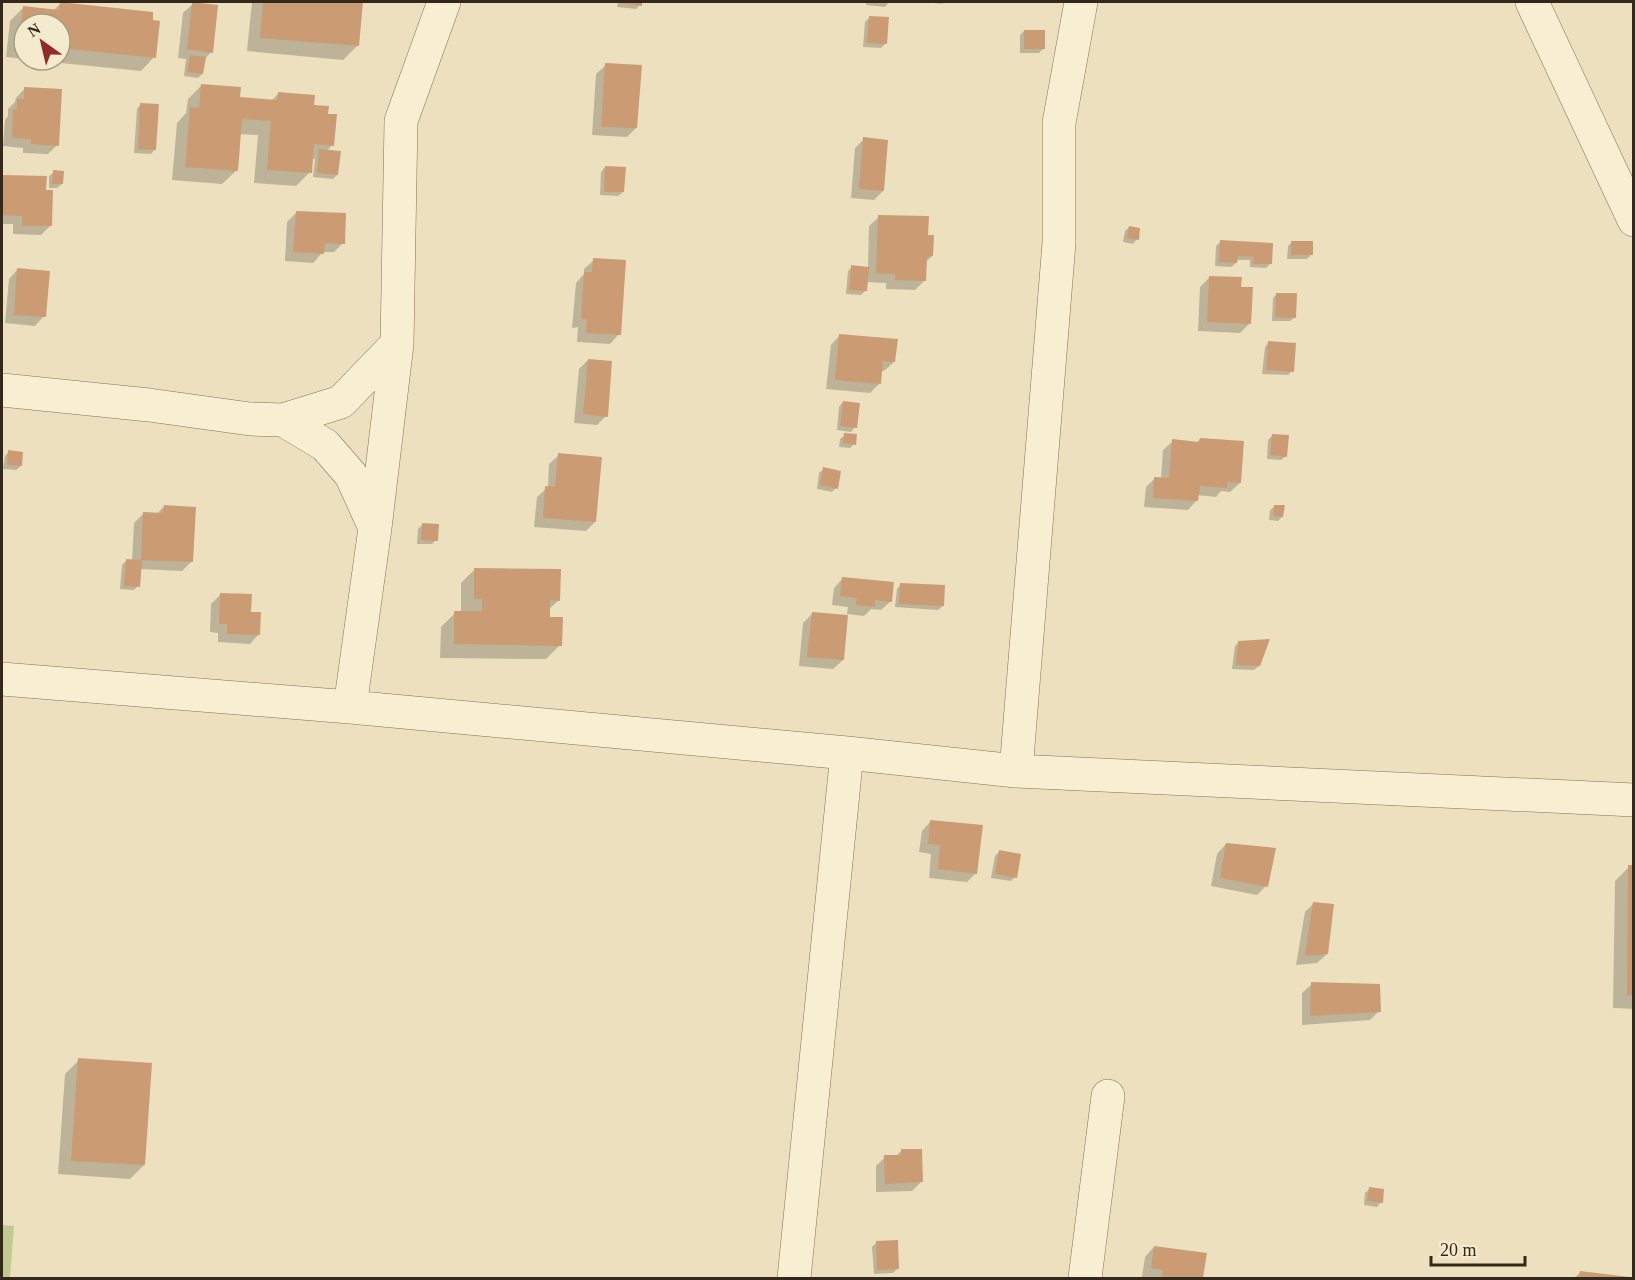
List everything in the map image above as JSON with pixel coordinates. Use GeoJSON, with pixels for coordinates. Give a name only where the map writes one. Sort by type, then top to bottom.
{"type":"FeatureCollection","features":[{"type":"Feature","properties":{"kind":"street"},"geometry":{"type":"LineString","coordinates":[[350,707],[375,528],[397,344],[401,121],[444,2]]}},
{"type":"Feature","properties":{"kind":"street"},"geometry":{"type":"LineString","coordinates":[[1016,771],[1059,243],[1059,123],[1081,2]]}},
{"type":"Feature","properties":{"kind":"street"},"geometry":{"type":"LineString","coordinates":[[1532,2],[1634,220]]}},
{"type":"Feature","properties":{"kind":"street"},"geometry":{"type":"LineString","coordinates":[[2,390],[283,420],[341,402],[397,344]]}},
{"type":"Feature","properties":{"kind":"street"},"geometry":{"type":"LineString","coordinates":[[283,420],[325,445],[351,475],[375,528]]}},
{"type":"Feature","properties":{"kind":"street"},"geometry":{"type":"LineString","coordinates":[[2,679],[350,707],[1016,771],[1634,800]]}},
{"type":"Feature","properties":{"kind":"street"},"geometry":{"type":"LineString","coordinates":[[794,1278],[847,753]]}},
{"type":"Feature","properties":{"kind":"street"},"geometry":{"type":"LineString","coordinates":[[1085,1278],[1108,1096]]}},
{"type":"Feature","properties":{"kind":"green space"},"geometry":{"type":"Polygon","coordinates":[[[2,1225],[14,1226],[10,1278],[2,1278],[2,1225]]]}},
{"type":"Feature","properties":{"kind":"building"},"geometry":{"type":"Polygon","coordinates":[[[60,2],[153,12],[153,20],[160,21],[156,58],[72,49],[72,12],[22,12],[23,6],[59,10],[60,2]]]}},
{"type":"Feature","properties":{"kind":"building"},"geometry":{"type":"Polygon","coordinates":[[[192,2],[218,5],[213,53],[187,49],[192,2]]]}},
{"type":"Feature","properties":{"kind":"building"},"geometry":{"type":"Polygon","coordinates":[[[263,2],[363,2],[359,46],[260,38],[263,2]]]}},
{"type":"Feature","properties":{"kind":"building"},"geometry":{"type":"Polygon","coordinates":[[[642,2],[642,6],[621,3],[642,2]]]}},
{"type":"Feature","properties":{"kind":"building"},"geometry":{"type":"Polygon","coordinates":[[[869,16],[889,17],[887,44],[867,43],[869,16]]]}},
{"type":"Feature","properties":{"kind":"building"},"geometry":{"type":"Polygon","coordinates":[[[1024,30],[1045,30],[1045,49],[1024,49],[1024,30]]]}},
{"type":"Feature","properties":{"kind":"building"},"geometry":{"type":"Polygon","coordinates":[[[190,55],[206,57],[203,74],[187,72],[190,55]]]}},
{"type":"Feature","properties":{"kind":"building"},"geometry":{"type":"Polygon","coordinates":[[[605,63],[642,65],[637,128],[601,127],[605,63]]]}},
{"type":"Feature","properties":{"kind":"building"},"geometry":{"type":"Polygon","coordinates":[[[201,84],[241,87],[240,97],[277,100],[278,92],[315,95],[314,105],[329,106],[328,114],[337,114],[334,146],[314,144],[312,173],[267,170],[271,121],[242,119],[238,171],[185,167],[190,107],[199,108],[201,84]]]}},
{"type":"Feature","properties":{"kind":"building"},"geometry":{"type":"Polygon","coordinates":[[[24,87],[62,89],[59,146],[31,144],[31,139],[12,138],[13,109],[17,109],[17,99],[24,99],[24,87]]]}},
{"type":"Feature","properties":{"kind":"building"},"geometry":{"type":"Polygon","coordinates":[[[140,103],[159,104],[156,150],[138,149],[140,103]]]}},
{"type":"Feature","properties":{"kind":"building"},"geometry":{"type":"Polygon","coordinates":[[[863,137],[888,140],[884,191],[859,189],[863,137]]]}},
{"type":"Feature","properties":{"kind":"building"},"geometry":{"type":"Polygon","coordinates":[[[319,149],[341,151],[338,175],[317,173],[319,149]]]}},
{"type":"Feature","properties":{"kind":"building"},"geometry":{"type":"Polygon","coordinates":[[[605,166],[626,167],[624,192],[604,192],[605,166]]]}},
{"type":"Feature","properties":{"kind":"building"},"geometry":{"type":"Polygon","coordinates":[[[53,170],[64,171],[63,184],[52,184],[53,170]]]}},
{"type":"Feature","properties":{"kind":"building"},"geometry":{"type":"Polygon","coordinates":[[[2,175],[47,176],[46,190],[53,190],[52,226],[22,226],[22,216],[2,215],[2,175]]]}},
{"type":"Feature","properties":{"kind":"building"},"geometry":{"type":"Polygon","coordinates":[[[296,211],[346,213],[345,244],[325,243],[324,254],[293,252],[296,211]]]}},
{"type":"Feature","properties":{"kind":"building"},"geometry":{"type":"Polygon","coordinates":[[[878,215],[929,216],[928,235],[934,235],[933,256],[927,257],[926,281],[895,280],[895,274],[876,273],[878,215]]]}},
{"type":"Feature","properties":{"kind":"building"},"geometry":{"type":"Polygon","coordinates":[[[1129,226],[1140,228],[1139,240],[1127,238],[1129,226]]]}},
{"type":"Feature","properties":{"kind":"building"},"geometry":{"type":"Polygon","coordinates":[[[1220,240],[1273,243],[1272,264],[1253,264],[1254,257],[1238,256],[1237,263],[1219,262],[1220,240]]]}},
{"type":"Feature","properties":{"kind":"building"},"geometry":{"type":"Polygon","coordinates":[[[1291,241],[1313,241],[1313,255],[1291,255],[1291,241]]]}},
{"type":"Feature","properties":{"kind":"building"},"geometry":{"type":"Polygon","coordinates":[[[593,258],[626,260],[621,335],[586,333],[587,319],[581,319],[584,272],[592,272],[593,258]]]}},
{"type":"Feature","properties":{"kind":"building"},"geometry":{"type":"Polygon","coordinates":[[[851,265],[869,267],[867,291],[849,290],[851,265]]]}},
{"type":"Feature","properties":{"kind":"building"},"geometry":{"type":"Polygon","coordinates":[[[17,268],[50,271],[46,317],[14,315],[17,268]]]}},
{"type":"Feature","properties":{"kind":"building"},"geometry":{"type":"Polygon","coordinates":[[[1209,276],[1242,277],[1241,287],[1253,287],[1251,324],[1207,322],[1209,276]]]}},
{"type":"Feature","properties":{"kind":"building"},"geometry":{"type":"Polygon","coordinates":[[[1276,293],[1297,293],[1296,318],[1275,317],[1276,293]]]}},
{"type":"Feature","properties":{"kind":"building"},"geometry":{"type":"Polygon","coordinates":[[[839,334],[898,339],[895,362],[883,361],[881,384],[835,380],[839,334]]]}},
{"type":"Feature","properties":{"kind":"building"},"geometry":{"type":"Polygon","coordinates":[[[1268,341],[1296,343],[1294,372],[1266,370],[1268,341]]]}},
{"type":"Feature","properties":{"kind":"building"},"geometry":{"type":"Polygon","coordinates":[[[588,359],[612,361],[608,417],[583,414],[588,359]]]}},
{"type":"Feature","properties":{"kind":"building"},"geometry":{"type":"Polygon","coordinates":[[[843,401],[860,403],[857,428],[840,426],[843,401]]]}},
{"type":"Feature","properties":{"kind":"building"},"geometry":{"type":"Polygon","coordinates":[[[844,433],[857,434],[856,445],[843,443],[844,433]]]}},
{"type":"Feature","properties":{"kind":"building"},"geometry":{"type":"Polygon","coordinates":[[[1272,434],[1289,435],[1287,457],[1270,455],[1272,434]]]}},
{"type":"Feature","properties":{"kind":"building"},"geometry":{"type":"Polygon","coordinates":[[[1200,438],[1244,441],[1241,483],[1227,482],[1227,488],[1200,486],[1198,501],[1153,498],[1154,477],[1169,478],[1172,439],[1199,442],[1200,438]]]}},
{"type":"Feature","properties":{"kind":"building"},"geometry":{"type":"Polygon","coordinates":[[[8,450],[23,452],[22,466],[7,465],[8,450]]]}},
{"type":"Feature","properties":{"kind":"building"},"geometry":{"type":"Polygon","coordinates":[[[558,453],[602,457],[596,522],[543,518],[545,486],[555,487],[558,453]]]}},
{"type":"Feature","properties":{"kind":"building"},"geometry":{"type":"Polygon","coordinates":[[[823,467],[841,471],[838,489],[820,485],[823,467]]]}},
{"type":"Feature","properties":{"kind":"building"},"geometry":{"type":"Polygon","coordinates":[[[164,505],[196,507],[193,562],[141,560],[143,512],[163,513],[164,505]]]}},
{"type":"Feature","properties":{"kind":"building"},"geometry":{"type":"Polygon","coordinates":[[[1274,505],[1285,505],[1283,517],[1273,516],[1274,505]]]}},
{"type":"Feature","properties":{"kind":"building"},"geometry":{"type":"Polygon","coordinates":[[[422,523],[439,524],[438,541],[421,540],[422,523]]]}},
{"type":"Feature","properties":{"kind":"building"},"geometry":{"type":"Polygon","coordinates":[[[126,559],[142,560],[140,587],[124,586],[126,559]]]}},
{"type":"Feature","properties":{"kind":"building"},"geometry":{"type":"Polygon","coordinates":[[[474,568],[561,569],[560,601],[550,600],[550,617],[563,617],[562,646],[454,644],[454,611],[482,611],[482,599],[474,599],[474,568]]]}},
{"type":"Feature","properties":{"kind":"building"},"geometry":{"type":"Polygon","coordinates":[[[842,577],[894,582],[892,602],[875,600],[875,607],[856,605],[857,598],[840,596],[842,577]]]}},
{"type":"Feature","properties":{"kind":"building"},"geometry":{"type":"Polygon","coordinates":[[[900,583],[945,585],[944,606],[899,604],[900,583]]]}},
{"type":"Feature","properties":{"kind":"building"},"geometry":{"type":"Polygon","coordinates":[[[220,593],[252,594],[251,612],[261,612],[260,635],[227,634],[227,624],[219,624],[220,593]]]}},
{"type":"Feature","properties":{"kind":"building"},"geometry":{"type":"Polygon","coordinates":[[[812,612],[848,615],[844,660],[807,657],[812,612]]]}},
{"type":"Feature","properties":{"kind":"building"},"geometry":{"type":"Polygon","coordinates":[[[1270,639],[1260,666],[1236,665],[1238,641],[1270,639]]]}},
{"type":"Feature","properties":{"kind":"building"},"geometry":{"type":"Polygon","coordinates":[[[930,820],[983,825],[977,874],[938,869],[940,845],[928,844],[930,820]]]}},
{"type":"Feature","properties":{"kind":"building"},"geometry":{"type":"Polygon","coordinates":[[[1226,843],[1276,848],[1268,887],[1220,878],[1226,843]]]}},
{"type":"Feature","properties":{"kind":"building"},"geometry":{"type":"Polygon","coordinates":[[[999,850],[1021,854],[1017,878],[995,874],[999,850]]]}},
{"type":"Feature","properties":{"kind":"building"},"geometry":{"type":"Polygon","coordinates":[[[1628,865],[1634,865],[1634,995],[1627,995],[1628,865]]]}},
{"type":"Feature","properties":{"kind":"building"},"geometry":{"type":"Polygon","coordinates":[[[1313,902],[1334,904],[1328,954],[1305,956],[1313,902]]]}},
{"type":"Feature","properties":{"kind":"building"},"geometry":{"type":"Polygon","coordinates":[[[1311,982],[1380,984],[1381,1012],[1310,1016],[1311,982]]]}},
{"type":"Feature","properties":{"kind":"building"},"geometry":{"type":"Polygon","coordinates":[[[78,1058],[152,1063],[145,1165],[71,1161],[78,1058]]]}},
{"type":"Feature","properties":{"kind":"building"},"geometry":{"type":"Polygon","coordinates":[[[901,1149],[922,1149],[923,1182],[885,1184],[884,1155],[901,1155],[901,1149]]]}},
{"type":"Feature","properties":{"kind":"building"},"geometry":{"type":"Polygon","coordinates":[[[1369,1187],[1384,1189],[1383,1203],[1367,1201],[1369,1187]]]}},
{"type":"Feature","properties":{"kind":"building"},"geometry":{"type":"Polygon","coordinates":[[[898,1240],[899,1269],[877,1270],[876,1241],[898,1240]]]}},
{"type":"Feature","properties":{"kind":"building"},"geometry":{"type":"Polygon","coordinates":[[[1154,1246],[1207,1253],[1203,1278],[1162,1278],[1163,1270],[1151,1268],[1154,1246]]]}},
{"type":"Feature","properties":{"kind":"building"},"geometry":{"type":"Polygon","coordinates":[[[1580,1271],[1630,1277],[1630,1278],[1578,1278],[1580,1271]]]}}]}
